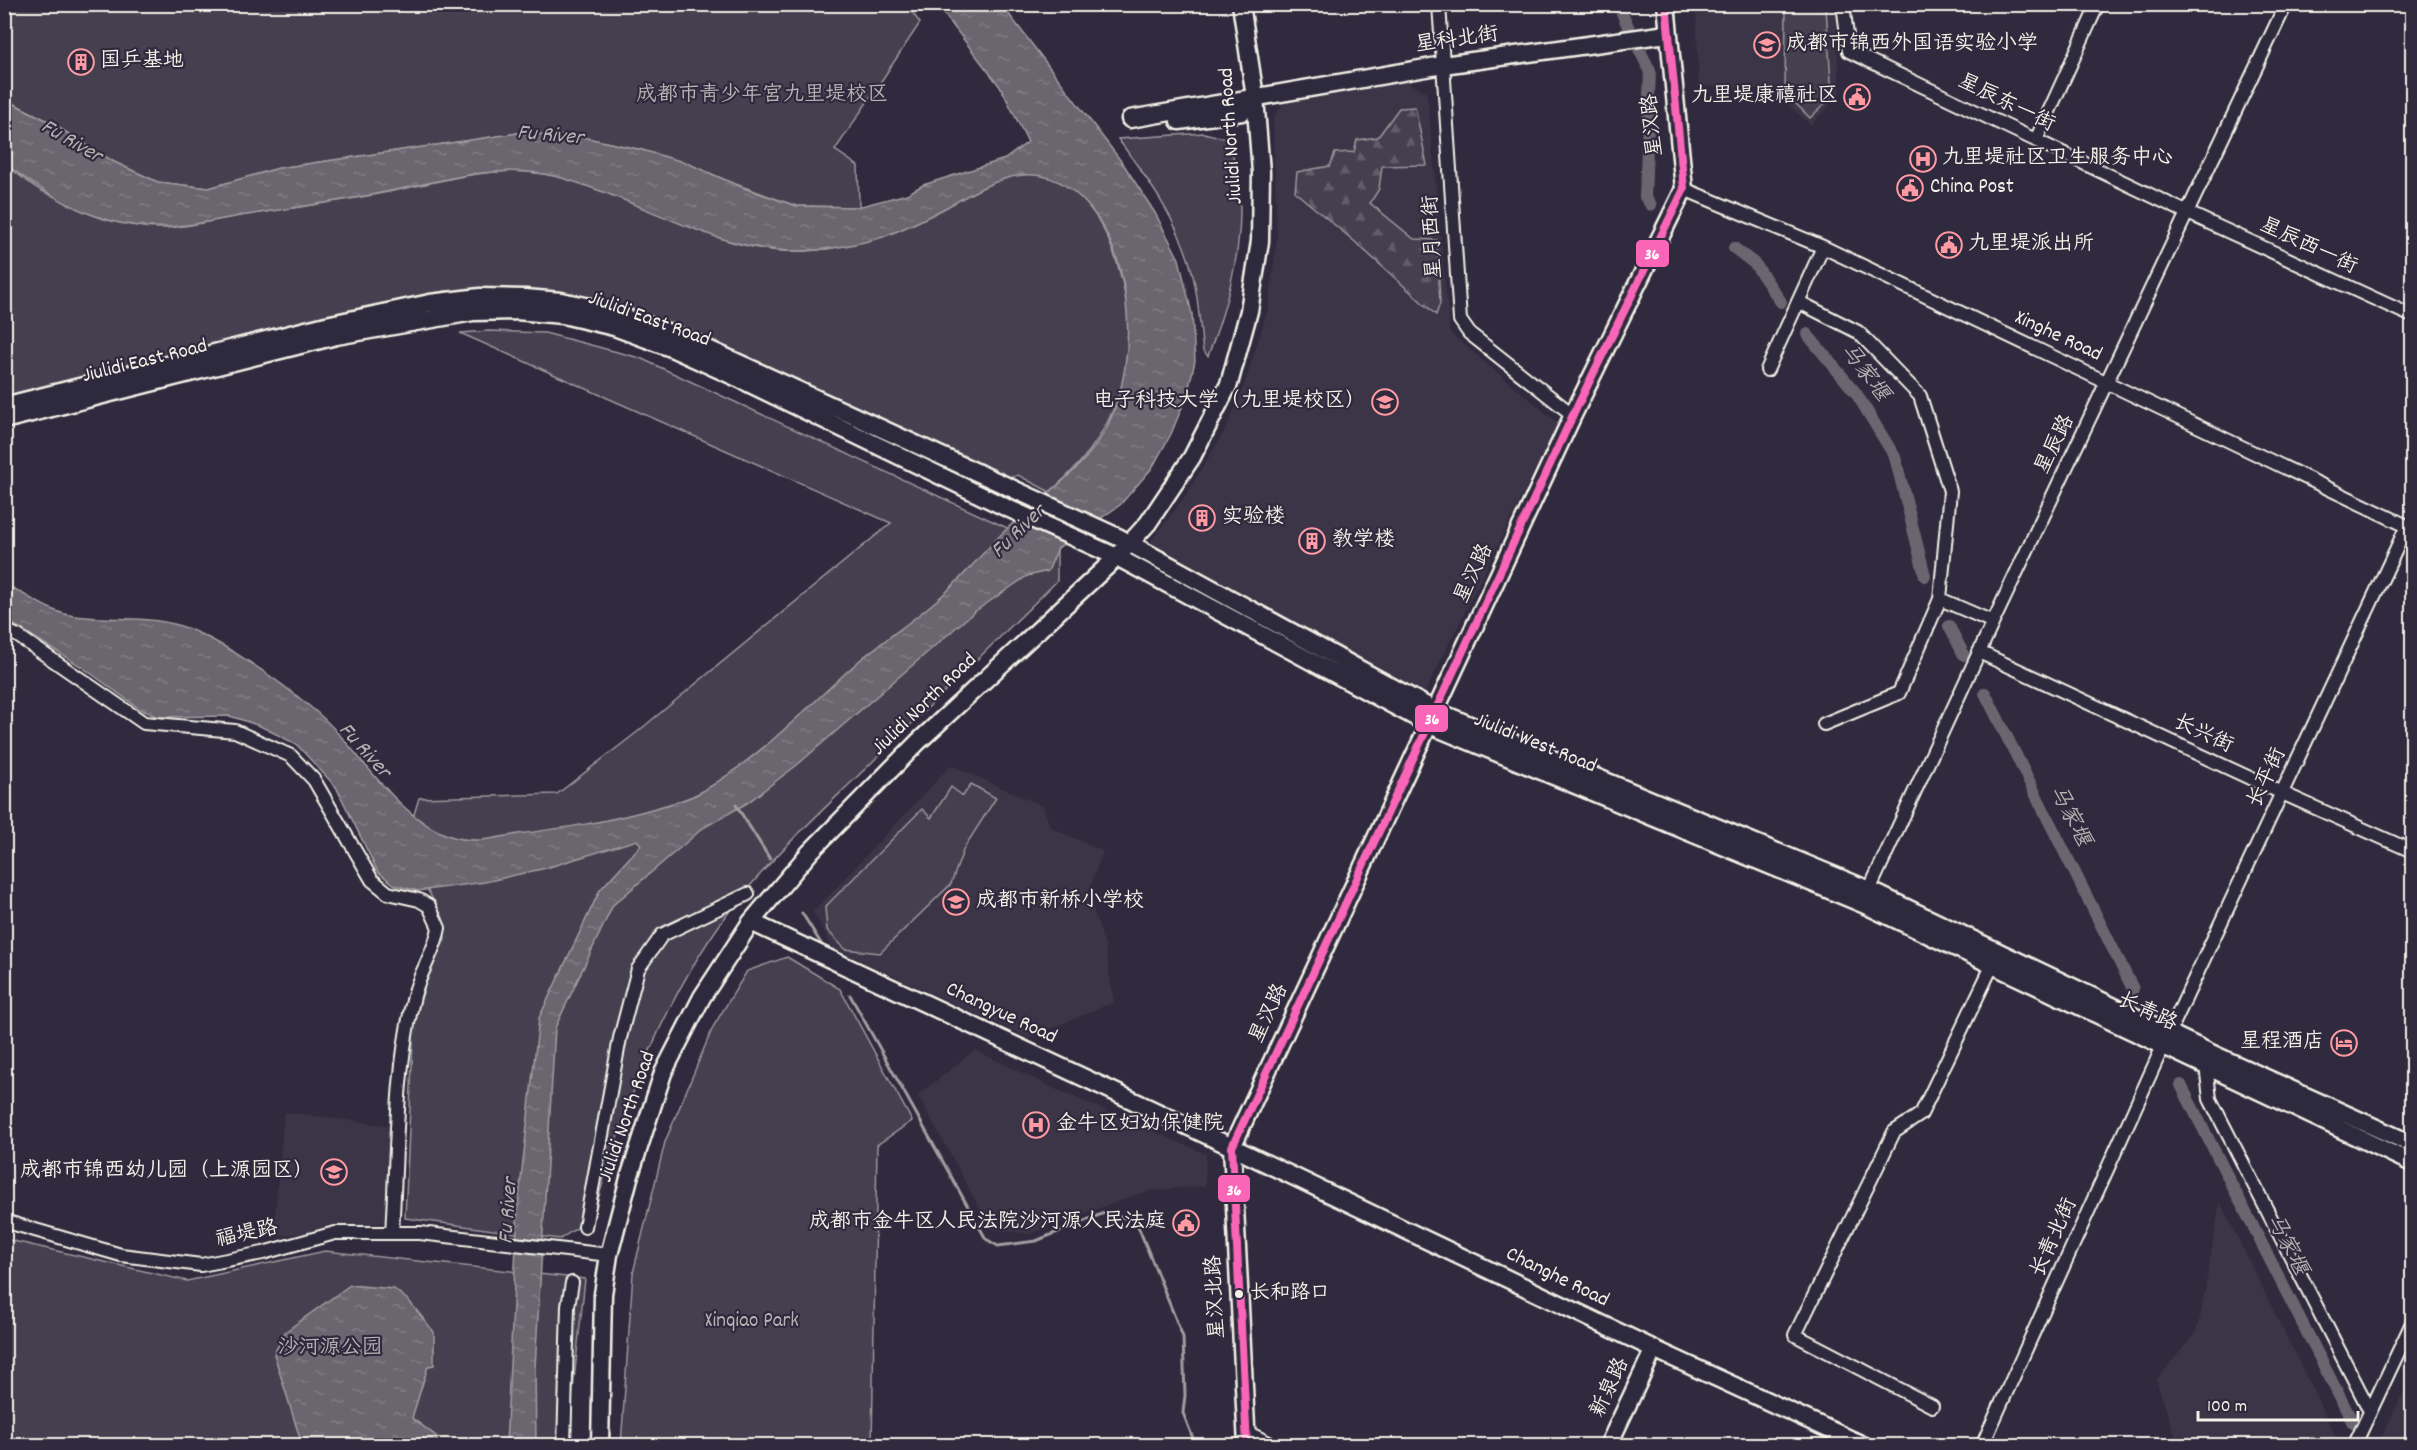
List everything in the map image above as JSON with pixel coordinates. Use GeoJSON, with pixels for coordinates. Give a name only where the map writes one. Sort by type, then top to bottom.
{"type":"FeatureCollection","features":[{"type":"Feature","properties":{"kind":"street","name":"Jiulidi North Road"},"geometry":{"type":"LineString","coordinates":[[600,1446],[603,1294],[609,1255],[629,1178],[663,1073],[702,997],[751,922],[810,852],[918,742],[1117,557],[1148,523],[1192,457],[1229,384],[1249,311],[1260,241],[1262,172],[1255,97],[1241,4]]}},
{"type":"Feature","properties":{"kind":"street","name":"星月西街"},"geometry":{"type":"LineString","coordinates":[[1439,4],[1460,320],[1469,333],[1573,415]]}},
{"type":"Feature","properties":{"kind":"street","name":"星汉路"},"geometry":{"type":"LineString","coordinates":[[1232,1147],[1573,415],[1684,189],[1667,34],[1666,4]]}},
{"type":"Feature","properties":{"kind":"street","name":"星辰东一街"},"geometry":{"type":"LineString","coordinates":[[1843,4],[1849,51],[2188,213]]}},
{"type":"Feature","properties":{"kind":"street"},"geometry":{"type":"LineString","coordinates":[[2036,140],[2098,4]]}},
{"type":"Feature","properties":{"kind":"street","name":"星辰路"},"geometry":{"type":"LineString","coordinates":[[1866,897],[1993,622],[2109,382],[2286,4]]}},
{"type":"Feature","properties":{"kind":"street","name":"星科北街"},"geometry":{"type":"LineString","coordinates":[[1255,97],[1242,112],[1156,125],[1130,119],[1242,99],[1443,65],[1667,34]]}},
{"type":"Feature","properties":{"kind":"street","name":"Xinghe Road"},"geometry":{"type":"LineString","coordinates":[[1684,189],[1823,247],[2410,526]]}},
{"type":"Feature","properties":{"kind":"street","name":"星辰西一街"},"geometry":{"type":"LineString","coordinates":[[2188,213],[2412,316]]}},
{"type":"Feature","properties":{"kind":"street"},"geometry":{"type":"LineString","coordinates":[[1767,370],[1823,247]]}},
{"type":"Feature","properties":{"kind":"street"},"geometry":{"type":"LineString","coordinates":[[4,406],[326,325],[430,303],[480,297],[534,298],[600,309],[684,338],[1130,543],[1433,718]]}},
{"type":"Feature","properties":{"kind":"street"},"geometry":{"type":"LineString","coordinates":[[1799,302],[1858,332],[1920,396],[1950,491],[1940,599],[1899,693],[1824,724]]}},
{"type":"Feature","properties":{"kind":"street","name":"Jiulidi East Road"},"geometry":{"type":"LineString","coordinates":[[4,420],[336,336],[473,312],[516,311],[563,315],[614,327],[671,348],[1072,538]]}},
{"type":"Feature","properties":{"kind":"street","name":"长平街"},"geometry":{"type":"LineString","coordinates":[[2167,1039],[2410,526]]}},
{"type":"Feature","properties":{"kind":"street","name":"Jiulidi West Road"},"geometry":{"type":"LineString","coordinates":[[1072,538],[1117,557],[1433,718],[1866,897]]}},
{"type":"Feature","properties":{"kind":"street"},"geometry":{"type":"LineString","coordinates":[[1940,599],[1993,622]]}},
{"type":"Feature","properties":{"kind":"street"},"geometry":{"type":"LineString","coordinates":[[4,630],[18,636],[144,723],[235,731],[291,756],[314,780],[372,880],[388,893],[419,900],[429,906],[439,928],[414,996],[406,1041],[392,1233]]}},
{"type":"Feature","properties":{"kind":"street","name":"长兴街"},"geometry":{"type":"LineString","coordinates":[[1979,652],[2412,851]]}},
{"type":"Feature","properties":{"kind":"street"},"geometry":{"type":"LineString","coordinates":[[585,1227],[620,1038],[638,969],[662,935],[748,894]]}},
{"type":"Feature","properties":{"kind":"street"},"geometry":{"type":"LineString","coordinates":[[1866,897],[2167,1039],[2215,1055],[2412,1144]]}},
{"type":"Feature","properties":{"kind":"street","name":"长青路"},"geometry":{"type":"LineString","coordinates":[[1866,897],[1992,966],[2167,1039],[2206,1065],[2412,1163]]}},
{"type":"Feature","properties":{"kind":"street","name":"Changyue Road"},"geometry":{"type":"LineString","coordinates":[[751,922],[1232,1147]]}},
{"type":"Feature","properties":{"kind":"street"},"geometry":{"type":"LineString","coordinates":[[1932,1406],[1795,1335],[1894,1132],[1921,1114],[1992,966]]}},
{"type":"Feature","properties":{"kind":"street","name":"长青北街"},"geometry":{"type":"LineString","coordinates":[[1982,1446],[2167,1039]]}},
{"type":"Feature","properties":{"kind":"street"},"geometry":{"type":"LineString","coordinates":[[2206,1065],[2210,1099],[2370,1411]]}},
{"type":"Feature","properties":{"kind":"street","name":"Changhe Road"},"geometry":{"type":"LineString","coordinates":[[1232,1147],[1654,1350],[1865,1446]]}},
{"type":"Feature","properties":{"kind":"street","name":"星汉北路"},"geometry":{"type":"LineString","coordinates":[[1232,1147],[1247,1439]]}},
{"type":"Feature","properties":{"kind":"street","name":"福堤路"},"geometry":{"type":"LineString","coordinates":[[4,1221],[122,1255],[201,1265],[263,1253],[335,1233],[392,1233],[502,1241],[609,1255]]}},
{"type":"Feature","properties":{"kind":"street"},"geometry":{"type":"LineString","coordinates":[[564,1446],[568,1306],[572,1283]]}},
{"type":"Feature","properties":{"kind":"street"},"geometry":{"type":"LineString","coordinates":[[2354,1446],[2412,1323]]}},
{"type":"Feature","properties":{"kind":"street","name":"新泉路"},"geometry":{"type":"LineString","coordinates":[[1608,1446],[1654,1350]]}},
{"type":"Feature","properties":{"kind":"street"},"geometry":{"type":"LineString","coordinates":[[1247,1439],[1275,1446]]}},
{"type":"Feature","properties":{"kind":"shaded area","name":"成都市锦西外国语实验小学"},"geometry":{"type":"Polygon","coordinates":[[[1696,5],[1835,5],[1840,94],[1811,125],[1771,90],[1699,86],[1696,5]]]}},
{"type":"Feature","properties":{"kind":"shaded area","name":"电子科技大学（九里堤校区）"},"geometry":{"type":"Polygon","coordinates":[[[1405,81],[1427,93],[1450,333],[1558,423],[1422,699],[1149,544],[1186,495],[1228,425],[1246,380],[1269,305],[1277,236],[1273,119],[1283,103],[1405,81]]]}},
{"type":"Feature","properties":{"kind":"shaded area","name":"成都市新桥小学校"},"geometry":{"type":"Polygon","coordinates":[[[951,765],[1043,806],[1050,827],[1103,851],[1088,893],[1105,945],[1114,1002],[1029,1038],[833,948],[813,912],[951,765]]]}},
{"type":"Feature","properties":{"kind":"shaded area","name":"金牛区妇幼保健院"},"geometry":{"type":"Polygon","coordinates":[[[975,1050],[1053,1088],[1206,1154],[1205,1186],[1147,1191],[1029,1234],[991,1229],[918,1095],[975,1050]]]}},
{"type":"Feature","properties":{"kind":"shaded area","name":"成都市锦西幼儿园（上源园区）"},"geometry":{"type":"Polygon","coordinates":[[[284,1112],[392,1126],[387,1218],[382,1223],[273,1237],[284,1112]]]}},
{"type":"Feature","properties":{"kind":"shaded area"},"geometry":{"type":"Polygon","coordinates":[[[2220,1202],[2340,1445],[2178,1445],[2156,1380],[2195,1334],[2200,1318],[2220,1202]]]}},
{"type":"Feature","properties":{"kind":"shaded area"},"geometry":{"type":"Polygon","coordinates":[[[2412,1374],[2412,1445],[2378,1445],[2412,1374]]]}},
{"type":"Feature","properties":{"kind":"green space","name":"成都市青少年宫九里堤校区"},"geometry":{"type":"Polygon","coordinates":[[[906,4],[920,23],[835,150],[858,166],[859,207],[796,206],[642,150],[582,137],[518,133],[279,168],[209,188],[157,182],[114,162],[46,120],[5,99],[4,5],[906,4]]]}},
{"type":"Feature","properties":{"kind":"green space"},"geometry":{"type":"Polygon","coordinates":[[[1786,8],[1826,8],[1832,97],[1810,118],[1785,93],[1786,8]]]}},
{"type":"Feature","properties":{"kind":"green space"},"geometry":{"type":"Polygon","coordinates":[[[1415,107],[1427,165],[1382,166],[1379,189],[1370,203],[1414,239],[1437,240],[1440,303],[1436,315],[1354,241],[1295,192],[1297,172],[1330,166],[1335,153],[1354,152],[1357,140],[1378,137],[1399,108],[1415,107]]]}},
{"type":"Feature","properties":{"kind":"green space"},"geometry":{"type":"Polygon","coordinates":[[[1204,133],[1227,139],[1235,165],[1240,220],[1232,276],[1208,356],[1203,351],[1196,288],[1178,233],[1160,200],[1118,139],[1204,133]]]}},
{"type":"Feature","properties":{"kind":"green space"},"geometry":{"type":"Polygon","coordinates":[[[4,164],[40,190],[53,196],[132,225],[150,228],[188,225],[359,198],[480,174],[529,172],[566,178],[742,245],[779,251],[817,250],[848,245],[878,236],[935,213],[992,182],[1016,174],[1029,173],[1057,180],[1080,196],[1098,220],[1112,249],[1122,281],[1128,313],[1129,344],[1126,370],[1115,406],[1098,438],[1077,466],[1050,492],[1018,475],[1006,480],[638,310],[543,294],[445,291],[5,400],[4,164]]]}},
{"type":"Feature","properties":{"kind":"green space"},"geometry":{"type":"Polygon","coordinates":[[[489,331],[545,333],[640,358],[1057,551],[1057,581],[784,848],[740,898],[714,933],[690,970],[650,1050],[619,1133],[593,1217],[560,1239],[405,1218],[414,1019],[433,962],[445,940],[443,918],[404,847],[419,798],[557,794],[636,733],[891,523],[460,333],[489,331]]]}},
{"type":"Feature","properties":{"kind":"green space"},"geometry":{"type":"Polygon","coordinates":[[[971,784],[996,798],[964,848],[951,884],[880,953],[845,949],[827,930],[825,907],[922,809],[931,818],[951,787],[963,796],[971,784]]]}},
{"type":"Feature","properties":{"kind":"green space","name":"Xinqiao Park"},"geometry":{"type":"Polygon","coordinates":[[[787,957],[840,989],[912,1121],[877,1145],[872,1445],[621,1445],[633,1273],[665,1142],[713,1027],[747,971],[787,957]]]}},
{"type":"Feature","properties":{"kind":"green space","name":"沙河源公园"},"geometry":{"type":"Polygon","coordinates":[[[5,1239],[187,1281],[325,1251],[585,1279],[567,1445],[5,1446],[5,1239]]]}},
{"type":"Feature","properties":{"kind":"water","name":"Fu River"},"geometry":{"type":"Polygon","coordinates":[[[937,5],[1002,5],[1124,165],[1155,213],[1179,259],[1192,314],[1195,361],[1187,395],[1171,434],[1152,468],[1120,505],[1058,548],[1048,571],[1027,576],[974,612],[797,765],[747,803],[703,828],[613,905],[555,1028],[535,1367],[536,1445],[506,1445],[518,1206],[539,1018],[600,890],[641,845],[637,840],[546,868],[485,882],[418,891],[395,885],[378,872],[336,787],[296,744],[260,726],[230,716],[158,717],[140,709],[82,667],[5,619],[5,584],[57,612],[91,618],[161,621],[191,630],[227,648],[283,685],[313,709],[332,726],[388,791],[408,810],[429,826],[453,837],[493,839],[619,818],[678,802],[703,791],[725,777],[765,746],[860,660],[936,601],[1012,524],[1064,480],[1088,456],[1107,427],[1118,399],[1125,368],[1128,334],[1126,300],[1119,267],[1108,236],[1091,210],[1069,188],[1053,179],[1037,175],[1005,178],[990,184],[922,220],[883,237],[816,250],[786,251],[758,248],[730,241],[571,181],[538,173],[512,171],[462,176],[358,197],[193,224],[166,227],[139,226],[120,223],[85,212],[52,195],[5,164],[4,99],[46,120],[114,162],[158,182],[209,188],[279,168],[518,133],[582,137],[642,150],[687,163],[744,188],[796,206],[858,207],[907,194],[923,185],[1005,159],[1028,142],[1001,88],[937,5]]]}},
{"type":"Feature","properties":{"kind":"water"},"geometry":{"type":"Polygon","coordinates":[[[350,1285],[394,1289],[409,1301],[434,1332],[434,1365],[428,1366],[412,1418],[436,1436],[438,1445],[361,1446],[356,1443],[302,1445],[274,1354],[285,1332],[350,1285]]]}},
{"type":"Feature","properties":{"kind":"waterway","name":"马家堰"},"geometry":{"type":"LineString","coordinates":[[1618,4],[1631,33]]}},
{"type":"Feature","properties":{"kind":"waterway","name":"马家堰"},"geometry":{"type":"LineString","coordinates":[[1639,49],[1650,71],[1645,197],[1651,205]]}},
{"type":"Feature","properties":{"kind":"waterway","name":"马家堰"},"geometry":{"type":"LineString","coordinates":[[1734,248],[1755,264],[1781,302]]}},
{"type":"Feature","properties":{"kind":"waterway","name":"马家堰"},"geometry":{"type":"LineString","coordinates":[[1807,334],[1856,393],[1895,457],[1925,576]]}},
{"type":"Feature","properties":{"kind":"waterway","name":"马家堰"},"geometry":{"type":"LineString","coordinates":[[1949,626],[1964,655]]}},
{"type":"Feature","properties":{"kind":"waterway","name":"马家堰"},"geometry":{"type":"LineString","coordinates":[[1985,693],[2133,989]]}},
{"type":"Feature","properties":{"kind":"waterway"},"geometry":{"type":"LineString","coordinates":[[736,805],[770,859]]}},
{"type":"Feature","properties":{"kind":"waterway"},"geometry":{"type":"LineString","coordinates":[[802,913],[822,945]]}},
{"type":"Feature","properties":{"kind":"waterway"},"geometry":{"type":"LineString","coordinates":[[850,995],[986,1239],[998,1246],[1036,1241],[1104,1213],[1125,1218],[1138,1226],[1183,1337],[1185,1395],[1183,1413],[1196,1446]]}},
{"type":"Feature","properties":{"kind":"waterway","name":"马家堰"},"geometry":{"type":"LineString","coordinates":[[2181,1085],[2353,1423]]}},
{"type":"Feature","properties":{"kind":"transit line","name":"36"},"geometry":{"type":"LineString","coordinates":[[1247,1446],[1232,1147],[1573,415],[1684,189],[1666,4]]}},
{"type":"Feature","properties":{"kind":"place","name":"成都市锦西外国语实验小学"},"geometry":{"type":"Point","coordinates":[1767,45]}},
{"type":"Feature","properties":{"kind":"place","name":"国乒基地"},"geometry":{"type":"Point","coordinates":[81,62]}},
{"type":"Feature","properties":{"kind":"place","name":"九里堤康禧社区"},"geometry":{"type":"Point","coordinates":[1857,97]}},
{"type":"Feature","properties":{"kind":"place","name":"九里堤社区卫生服务中心"},"geometry":{"type":"Point","coordinates":[1923,159]}},
{"type":"Feature","properties":{"kind":"place","name":"China Post"},"geometry":{"type":"Point","coordinates":[1910,188]}},
{"type":"Feature","properties":{"kind":"place","name":"九里堤派出所"},"geometry":{"type":"Point","coordinates":[1949,245]}},
{"type":"Feature","properties":{"kind":"place","name":"电子科技大学（九里堤校区）"},"geometry":{"type":"Point","coordinates":[1385,402]}},
{"type":"Feature","properties":{"kind":"place","name":"实验楼"},"geometry":{"type":"Point","coordinates":[1202,518]}},
{"type":"Feature","properties":{"kind":"place","name":"教学楼"},"geometry":{"type":"Point","coordinates":[1312,541]}},
{"type":"Feature","properties":{"kind":"place","name":"成都市新桥小学校"},"geometry":{"type":"Point","coordinates":[956,902]}},
{"type":"Feature","properties":{"kind":"place","name":"星程酒店"},"geometry":{"type":"Point","coordinates":[2344,1043]}},
{"type":"Feature","properties":{"kind":"place","name":"金牛区妇幼保健院"},"geometry":{"type":"Point","coordinates":[1036,1125]}},
{"type":"Feature","properties":{"kind":"place","name":"成都市锦西幼儿园（上源园区）"},"geometry":{"type":"Point","coordinates":[334,1172]}},
{"type":"Feature","properties":{"kind":"place","name":"成都市金牛区人民法院沙河源人民法庭"},"geometry":{"type":"Point","coordinates":[1186,1223]}},
{"type":"Feature","properties":{"kind":"place","name":"长和路口"},"geometry":{"type":"Point","coordinates":[1239,1294]}}]}
